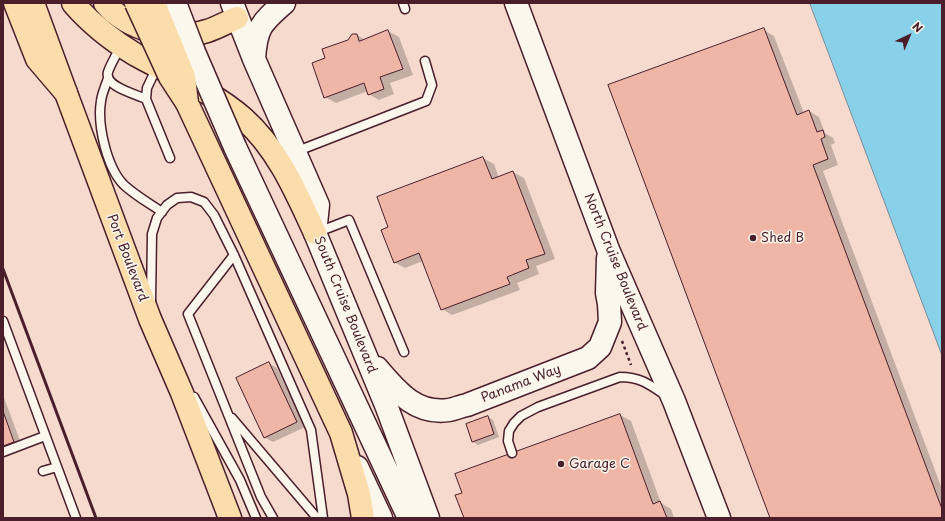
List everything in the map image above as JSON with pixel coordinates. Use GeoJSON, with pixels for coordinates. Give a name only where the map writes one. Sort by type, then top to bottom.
{"type":"FeatureCollection","features":[{"type":"Feature","properties":{"kind":"main road","name":"Port Boulevard"},"geometry":{"type":"LineString","coordinates":[[15,3],[37,59],[66,93],[150,319],[182,393],[230,518]]}},
{"type":"Feature","properties":{"kind":"main road"},"geometry":{"type":"LineString","coordinates":[[33,3],[66,93]]}},
{"type":"Feature","properties":{"kind":"main road"},"geometry":{"type":"LineString","coordinates":[[73,3],[99,29],[121,45],[225,104],[256,130],[282,166],[315,233]]}},
{"type":"Feature","properties":{"kind":"main road"},"geometry":{"type":"LineString","coordinates":[[105,3],[118,15],[133,24],[155,32],[178,35],[206,32],[235,10]]}},
{"type":"Feature","properties":{"kind":"main road"},"geometry":{"type":"LineString","coordinates":[[124,3],[145,13],[157,14],[174,10],[183,3]]}},
{"type":"Feature","properties":{"kind":"main road"},"geometry":{"type":"LineString","coordinates":[[136,3],[170,77],[187,103],[206,141],[341,433],[359,494],[363,518]]}},
{"type":"Feature","properties":{"kind":"main road"},"geometry":{"type":"LineString","coordinates":[[154,3],[184,77],[187,103]]}},
{"type":"Feature","properties":{"kind":"street"},"geometry":{"type":"LineString","coordinates":[[175,3],[194,52],[235,147],[409,518]]}},
{"type":"Feature","properties":{"kind":"street"},"geometry":{"type":"LineString","coordinates":[[235,10],[276,4]]}},
{"type":"Feature","properties":{"kind":"street"},"geometry":{"type":"LineString","coordinates":[[254,60],[256,38],[276,4]]}},
{"type":"Feature","properties":{"kind":"street","name":"South Cruise Boulevard"},"geometry":{"type":"LineString","coordinates":[[235,10],[254,60],[318,206],[315,233],[386,405],[428,518]]}},
{"type":"Feature","properties":{"kind":"street","name":"North Cruise Boulevard"},"geometry":{"type":"LineString","coordinates":[[522,12],[609,252],[674,402],[718,518]]}},
{"type":"Feature","properties":{"kind":"street","name":"Panama Way"},"geometry":{"type":"LineString","coordinates":[[364,353],[400,394],[413,404],[426,408],[448,410],[467,405],[574,364],[588,358],[600,346],[610,322],[607,293],[609,252]]}},
{"type":"Feature","properties":{"kind":"street"},"geometry":{"type":"LineString","coordinates":[[341,433],[381,518]]}},
{"type":"Feature","properties":{"kind":"lane"},"geometry":{"type":"LineString","coordinates":[[121,45],[108,72],[108,78],[101,102],[101,123],[104,146],[115,174],[135,194],[162,212]]}},
{"type":"Feature","properties":{"kind":"lane"},"geometry":{"type":"LineString","coordinates":[[294,153],[426,101],[432,85],[425,61]]}},
{"type":"Feature","properties":{"kind":"lane"},"geometry":{"type":"LineString","coordinates":[[158,66],[148,88],[146,99],[170,158]]}},
{"type":"Feature","properties":{"kind":"lane"},"geometry":{"type":"LineString","coordinates":[[108,78],[111,83],[117,87],[146,99]]}},
{"type":"Feature","properties":{"kind":"lane"},"geometry":{"type":"LineString","coordinates":[[256,518],[240,480],[150,319],[152,234],[162,212],[167,205],[177,198],[191,197],[204,202],[214,215],[234,255],[311,430],[323,518]]}},
{"type":"Feature","properties":{"kind":"lane"},"geometry":{"type":"LineString","coordinates":[[315,233],[349,220],[404,352]]}},
{"type":"Feature","properties":{"kind":"lane"},"geometry":{"type":"LineString","coordinates":[[234,255],[188,314],[261,498],[274,518]]}},
{"type":"Feature","properties":{"kind":"lane"},"geometry":{"type":"LineString","coordinates":[[3,321],[76,518]]}},
{"type":"Feature","properties":{"kind":"lane"},"geometry":{"type":"LineString","coordinates":[[512,453],[508,441],[509,431],[521,416],[538,407],[620,377],[632,377],[644,381],[674,402]]}},
{"type":"Feature","properties":{"kind":"lane"},"geometry":{"type":"LineString","coordinates":[[227,412],[317,518]]}},
{"type":"Feature","properties":{"kind":"lane"},"geometry":{"type":"LineString","coordinates":[[3,452],[46,436]]}},
{"type":"Feature","properties":{"kind":"lane"},"geometry":{"type":"LineString","coordinates":[[43,472],[57,467]]}},
{"type":"Feature","properties":{"kind":"path"},"geometry":{"type":"LineString","coordinates":[[621,339],[631,365]]}},
{"type":"Feature","properties":{"kind":"shaded area"},"geometry":{"type":"Polygon","coordinates":[[[3,3],[810,3],[942,355],[942,518],[3,518],[3,3]]]}},
{"type":"Feature","properties":{"kind":"water"},"geometry":{"type":"Polygon","coordinates":[[[810,3],[942,3],[942,355],[810,3]]]}},
{"type":"Feature","properties":{"kind":"building","name":"Shed B"},"geometry":{"type":"Polygon","coordinates":[[[764,28],[797,115],[809,110],[817,132],[823,130],[825,137],[821,139],[828,159],[813,165],[942,509],[942,518],[770,518],[608,85],[764,28]]]}},
{"type":"Feature","properties":{"kind":"building"},"geometry":{"type":"Polygon","coordinates":[[[388,30],[403,69],[380,77],[384,89],[368,95],[364,83],[324,98],[312,63],[325,58],[322,49],[348,40],[352,34],[357,34],[359,41],[388,30]]]}},
{"type":"Feature","properties":{"kind":"building"},"geometry":{"type":"Polygon","coordinates":[[[483,157],[492,179],[513,171],[545,254],[526,260],[529,268],[507,277],[510,284],[441,310],[419,253],[394,263],[381,230],[388,227],[377,197],[483,157]]]}},
{"type":"Feature","properties":{"kind":"building"},"geometry":{"type":"Polygon","coordinates":[[[269,362],[297,422],[264,438],[236,378],[269,362]]]}},
{"type":"Feature","properties":{"kind":"building"},"geometry":{"type":"Polygon","coordinates":[[[3,411],[14,442],[3,446],[3,411]]]}},
{"type":"Feature","properties":{"kind":"building","name":"Garage C"},"geometry":{"type":"Polygon","coordinates":[[[620,414],[653,504],[660,501],[667,518],[464,518],[455,495],[462,493],[455,474],[620,414]]]}},
{"type":"Feature","properties":{"kind":"building"},"geometry":{"type":"Polygon","coordinates":[[[488,416],[494,434],[472,442],[466,424],[488,416]]]}},
{"type":"Feature","properties":{"kind":"railway"},"geometry":{"type":"LineString","coordinates":[[3,269],[96,518]]}},
{"type":"Feature","properties":{"kind":"place","name":"Shed B"},"geometry":{"type":"Point","coordinates":[753,238]}},
{"type":"Feature","properties":{"kind":"place","name":"Garage C"},"geometry":{"type":"Point","coordinates":[561,464]}}]}
